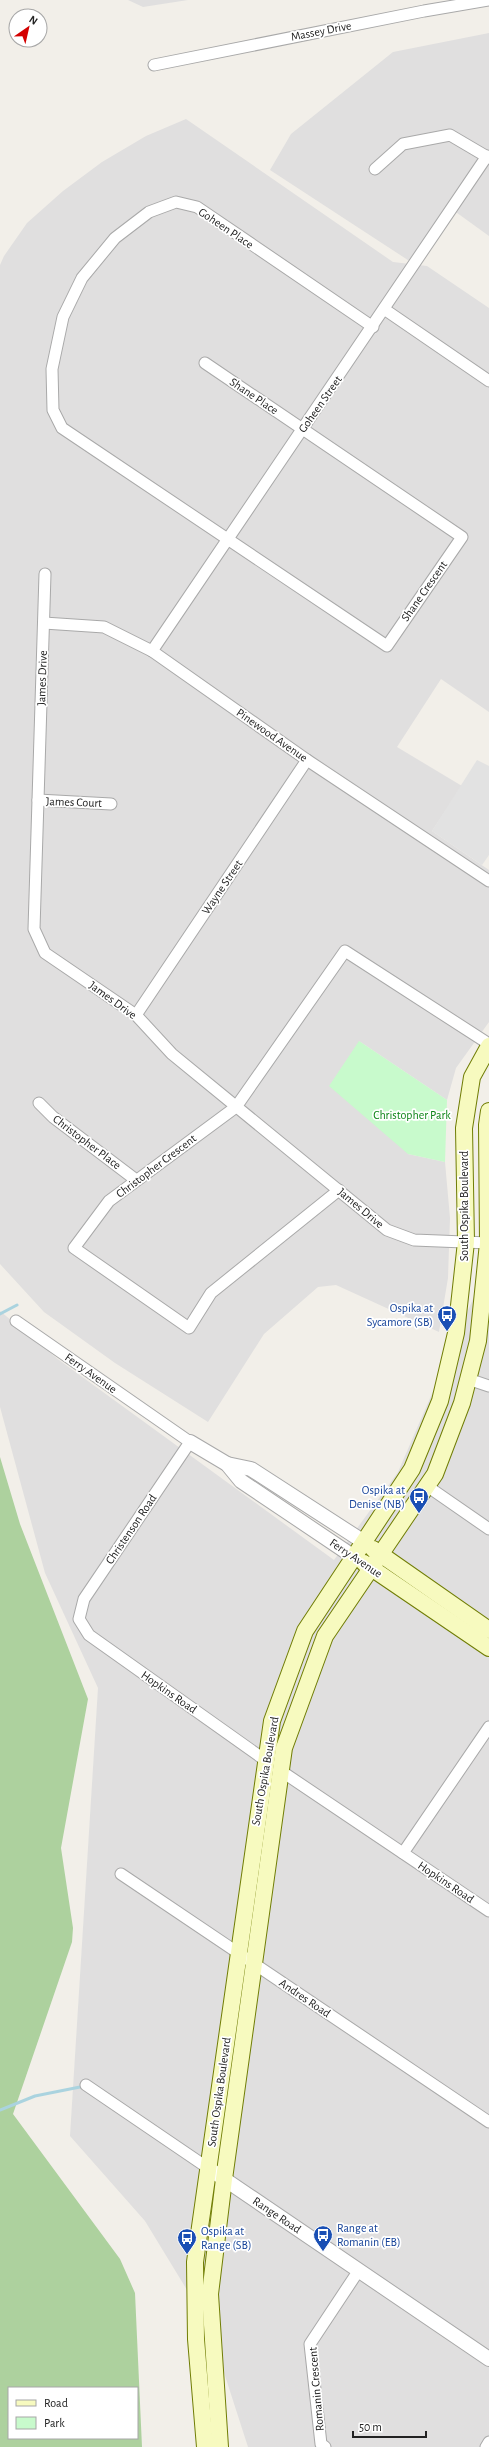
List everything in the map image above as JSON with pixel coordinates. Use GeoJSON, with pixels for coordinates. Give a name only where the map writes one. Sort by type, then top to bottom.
{"type":"FeatureCollection","features":[{"type":"Feature","properties":{"kind":"main road","name":"South Ospika Boulevard"},"geometry":{"type":"LineString","coordinates":[[205,2447],[196,2339],[195,2262],[265,1760],[272,1720],[305,1631],[412,1469],[440,1401],[456,1333],[466,1242],[464,1128],[472,1077],[489,1045]]}},
{"type":"Feature","properties":{"kind":"main road","name":"South Ospika Boulevard"},"geometry":{"type":"LineString","coordinates":[[220,2447],[210,2294],[224,2179],[284,1748],[326,1636],[435,1474],[462,1403],[478,1341],[488,1243],[487,1125],[489,1111]]}},
{"type":"Feature","properties":{"kind":"main road","name":"Ferry Avenue"},"geometry":{"type":"LineString","coordinates":[[364,1542],[488,1639]]}},
{"type":"Feature","properties":{"kind":"main road","name":"Ferry Avenue"},"geometry":{"type":"LineString","coordinates":[[354,1557],[488,1639]]}},
{"type":"Feature","properties":{"kind":"street","name":"Massey Drive"},"geometry":{"type":"LineString","coordinates":[[154,64],[424,10],[489,0]]}},
{"type":"Feature","properties":{"kind":"street"},"geometry":{"type":"LineString","coordinates":[[375,169],[403,144],[450,136],[488,157]]}},
{"type":"Feature","properties":{"kind":"street","name":"Goheen Street"},"geometry":{"type":"LineString","coordinates":[[152,651],[488,157]]}},
{"type":"Feature","properties":{"kind":"street","name":"Goheen Place"},"geometry":{"type":"LineString","coordinates":[[227,540],[62,428],[53,410],[52,369],[63,317],[82,278],[115,238],[149,212],[176,202],[197,207],[373,327]]}},
{"type":"Feature","properties":{"kind":"street"},"geometry":{"type":"LineString","coordinates":[[384,310],[489,380]]}},
{"type":"Feature","properties":{"kind":"street","name":"Shane Place"},"geometry":{"type":"LineString","coordinates":[[205,363],[303,428]]}},
{"type":"Feature","properties":{"kind":"street","name":"Shane Crescent"},"geometry":{"type":"LineString","coordinates":[[227,540],[386,646],[462,537],[303,428]]}},
{"type":"Feature","properties":{"kind":"street","name":"James Drive"},"geometry":{"type":"LineString","coordinates":[[44,574],[44,623],[34,930],[45,953],[136,1015],[172,1054],[387,1230],[414,1240],[488,1243]]}},
{"type":"Feature","properties":{"kind":"street","name":"Pinewood Avenue"},"geometry":{"type":"LineString","coordinates":[[44,623],[104,627],[152,651],[307,760],[489,881]]}},
{"type":"Feature","properties":{"kind":"street","name":"Wayne Street"},"geometry":{"type":"LineString","coordinates":[[136,1015],[307,760]]}},
{"type":"Feature","properties":{"kind":"street","name":"James Court"},"geometry":{"type":"LineString","coordinates":[[38,800],[111,804]]}},
{"type":"Feature","properties":{"kind":"street","name":"Christopher Crescent"},"geometry":{"type":"LineString","coordinates":[[339,1190],[211,1293],[189,1328],[74,1248],[109,1201],[236,1107],[345,951],[489,1045]]}},
{"type":"Feature","properties":{"kind":"street","name":"Christopher Place"},"geometry":{"type":"LineString","coordinates":[[39,1103],[52,1117],[136,1180]]}},
{"type":"Feature","properties":{"kind":"street","name":"Ferry Avenue"},"geometry":{"type":"LineString","coordinates":[[16,1321],[190,1442],[226,1464],[241,1481],[354,1557]]}},
{"type":"Feature","properties":{"kind":"street"},"geometry":{"type":"LineString","coordinates":[[468,1379],[489,1386]]}},
{"type":"Feature","properties":{"kind":"street","name":"Christenson Road"},"geometry":{"type":"LineString","coordinates":[[79,1619],[84,1599],[190,1442]]}},
{"type":"Feature","properties":{"kind":"street","name":"Ferry Avenue"},"geometry":{"type":"LineString","coordinates":[[226,1464],[251,1469],[364,1542]]}},
{"type":"Feature","properties":{"kind":"street"},"geometry":{"type":"LineString","coordinates":[[427,1486],[489,1529]]}},
{"type":"Feature","properties":{"kind":"street","name":"Hopkins Road"},"geometry":{"type":"LineString","coordinates":[[79,1619],[89,1635],[265,1760]]}},
{"type":"Feature","properties":{"kind":"street"},"geometry":{"type":"LineString","coordinates":[[402,1853],[489,1727]]}},
{"type":"Feature","properties":{"kind":"street","name":"Hopkins Road"},"geometry":{"type":"LineString","coordinates":[[281,1771],[489,1911]]}},
{"type":"Feature","properties":{"kind":"street","name":"Andres Road"},"geometry":{"type":"LineString","coordinates":[[121,1874],[489,2122]]}},
{"type":"Feature","properties":{"kind":"street","name":"Range Road"},"geometry":{"type":"LineString","coordinates":[[86,2085],[489,2359]]}},
{"type":"Feature","properties":{"kind":"street","name":"Romanin Crescent"},"geometry":{"type":"LineString","coordinates":[[325,2447],[320,2444],[310,2344],[358,2270]]}},
{"type":"Feature","properties":{"kind":"street"},"geometry":{"type":"LineString","coordinates":[[486,2447],[489,2442]]}},
{"type":"Feature","properties":{"kind":"shaded area"},"geometry":{"type":"Polygon","coordinates":[[[128,0],[188,0],[143,7],[128,0]]]}},
{"type":"Feature","properties":{"kind":"shaded area"},"geometry":{"type":"Polygon","coordinates":[[[489,33],[489,236],[453,210],[414,264],[270,170],[291,134],[393,52],[489,33]]]}},
{"type":"Feature","properties":{"kind":"shaded area"},"geometry":{"type":"Polygon","coordinates":[[[186,119],[393,262],[427,266],[489,308],[489,712],[441,679],[397,747],[462,786],[432,831],[489,870],[489,1022],[456,1068],[447,1100],[359,1041],[408,1154],[445,1162],[450,1218],[448,1278],[439,1332],[336,1285],[318,1287],[264,1334],[208,1422],[115,1363],[44,1312],[0,1264],[0,265],[4,256],[27,223],[63,191],[102,162],[146,136],[186,119]]]}},
{"type":"Feature","properties":{"kind":"shaded area"},"geometry":{"type":"Polygon","coordinates":[[[477,760],[489,766],[489,855],[482,865],[432,831],[477,760]]]}},
{"type":"Feature","properties":{"kind":"shaded area"},"geometry":{"type":"Polygon","coordinates":[[[489,1117],[489,2447],[248,2447],[209,2326],[145,2221],[70,2136],[98,1688],[45,1573],[0,1407],[0,1311],[59,1360],[334,1560],[398,1472],[479,1285],[489,1117]]]}},
{"type":"Feature","properties":{"kind":"green space","name":"Christopher Park"},"geometry":{"type":"Polygon","coordinates":[[[359,1041],[447,1100],[445,1162],[408,1154],[329,1086],[359,1041]]]}},
{"type":"Feature","properties":{"kind":"green space"},"geometry":{"type":"Polygon","coordinates":[[[0,1457],[20,1524],[88,1699],[61,1848],[73,1928],[72,1942],[13,2114],[120,2259],[135,2293],[142,2447],[0,2447],[0,1457]]]}},
{"type":"Feature","properties":{"kind":"waterway"},"geometry":{"type":"LineString","coordinates":[[0,1314],[17,1305]]}},
{"type":"Feature","properties":{"kind":"waterway"},"geometry":{"type":"LineString","coordinates":[[0,2110],[35,2096],[85,2086]]}},
{"type":"Feature","properties":{"kind":"place","name":"Ospika at Sycamore (SB)"},"geometry":{"type":"Point","coordinates":[447,1332]}},
{"type":"Feature","properties":{"kind":"place","name":"Ospika at Denise (NB)"},"geometry":{"type":"Point","coordinates":[419,1514]}},
{"type":"Feature","properties":{"kind":"place","name":"Range at Romanin (EB)"},"geometry":{"type":"Point","coordinates":[323,2252]}},
{"type":"Feature","properties":{"kind":"place","name":"Ospika at Range (SB)"},"geometry":{"type":"Point","coordinates":[187,2255]}}]}
